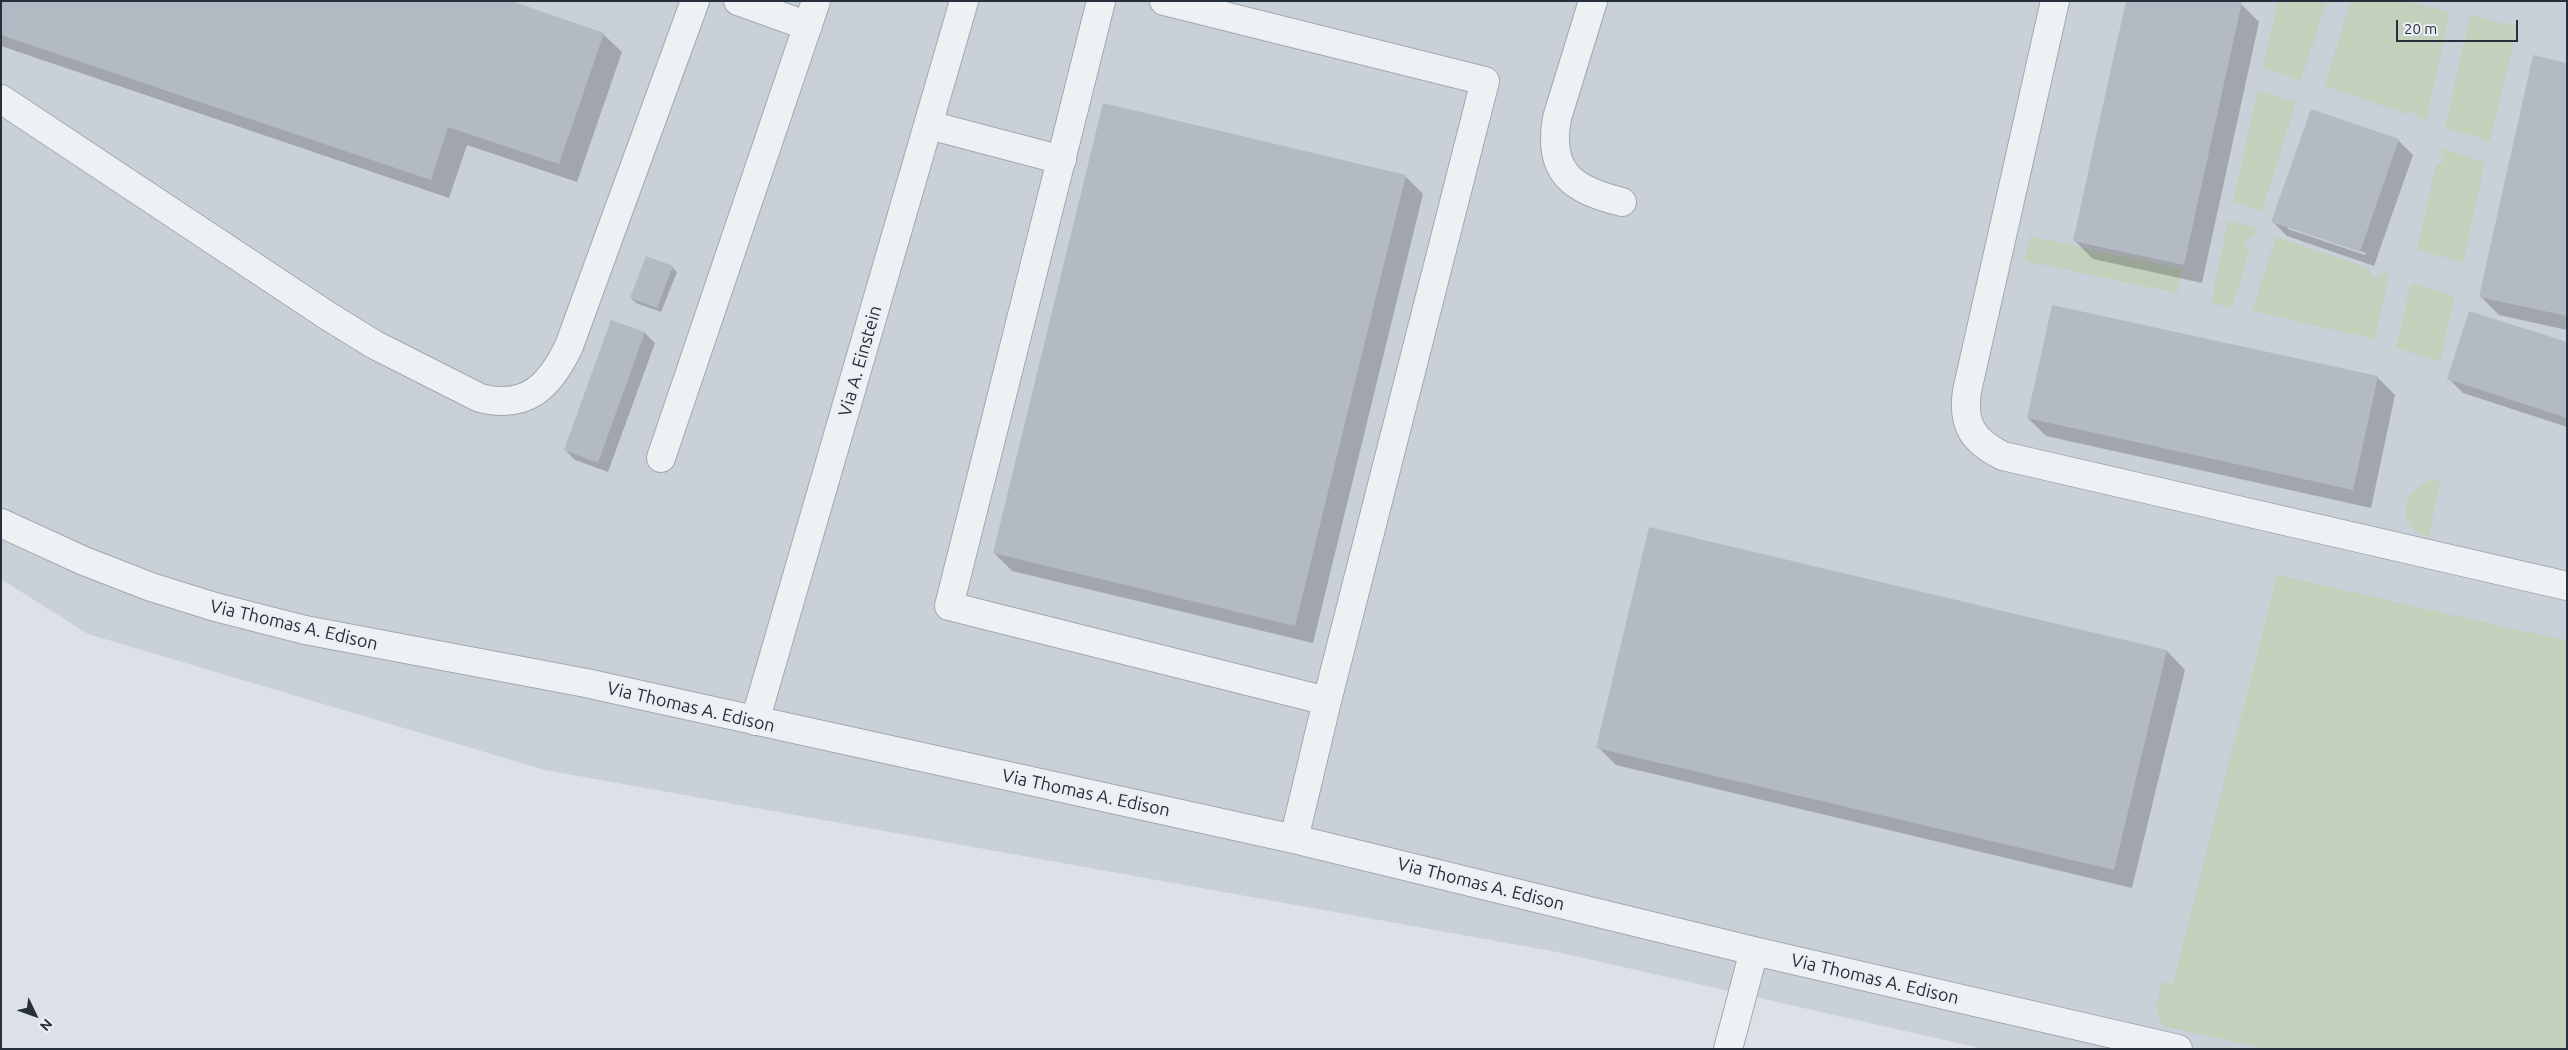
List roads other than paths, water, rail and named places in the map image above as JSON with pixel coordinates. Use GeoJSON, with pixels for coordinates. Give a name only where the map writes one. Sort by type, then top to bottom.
{"type":"FeatureCollection","features":[{"type":"Feature","properties":{"kind":"street"},"geometry":{"type":"LineString","coordinates":[[1,99],[375,345],[480,398],[497,402],[517,400],[535,392],[549,381],[569,346],[695,1]]}},
{"type":"Feature","properties":{"kind":"street"},"geometry":{"type":"LineString","coordinates":[[661,458],[812,14],[738,1]]}},
{"type":"Feature","properties":{"kind":"street","name":"Via A. Einstein"},"geometry":{"type":"LineString","coordinates":[[756,721],[964,1]]}},
{"type":"Feature","properties":{"kind":"street"},"geometry":{"type":"LineString","coordinates":[[1101,1],[949,606],[1327,700]]}},
{"type":"Feature","properties":{"kind":"street"},"geometry":{"type":"LineString","coordinates":[[1164,1],[1485,81],[1327,700],[1294,839]]}},
{"type":"Feature","properties":{"kind":"street"},"geometry":{"type":"LineString","coordinates":[[1593,1],[1557,118],[1554,152],[1560,167],[1570,179],[1586,190],[1622,202]]}},
{"type":"Feature","properties":{"kind":"street"},"geometry":{"type":"LineString","coordinates":[[2055,1],[1967,391],[1964,409],[1967,423],[1973,434],[1988,448],[2004,456],[2567,586]]}},
{"type":"Feature","properties":{"kind":"street"},"geometry":{"type":"LineString","coordinates":[[929,125],[1062,160]]}},
{"type":"Feature","properties":{"kind":"street","name":"Via Thomas A. Edison"},"geometry":{"type":"LineString","coordinates":[[1,523],[117,574],[215,607],[305,630],[586,683],[1294,839],[1754,951],[2178,1049]]}},
{"type":"Feature","properties":{"kind":"street"},"geometry":{"type":"LineString","coordinates":[[1728,1049],[1754,951]]}}]}
